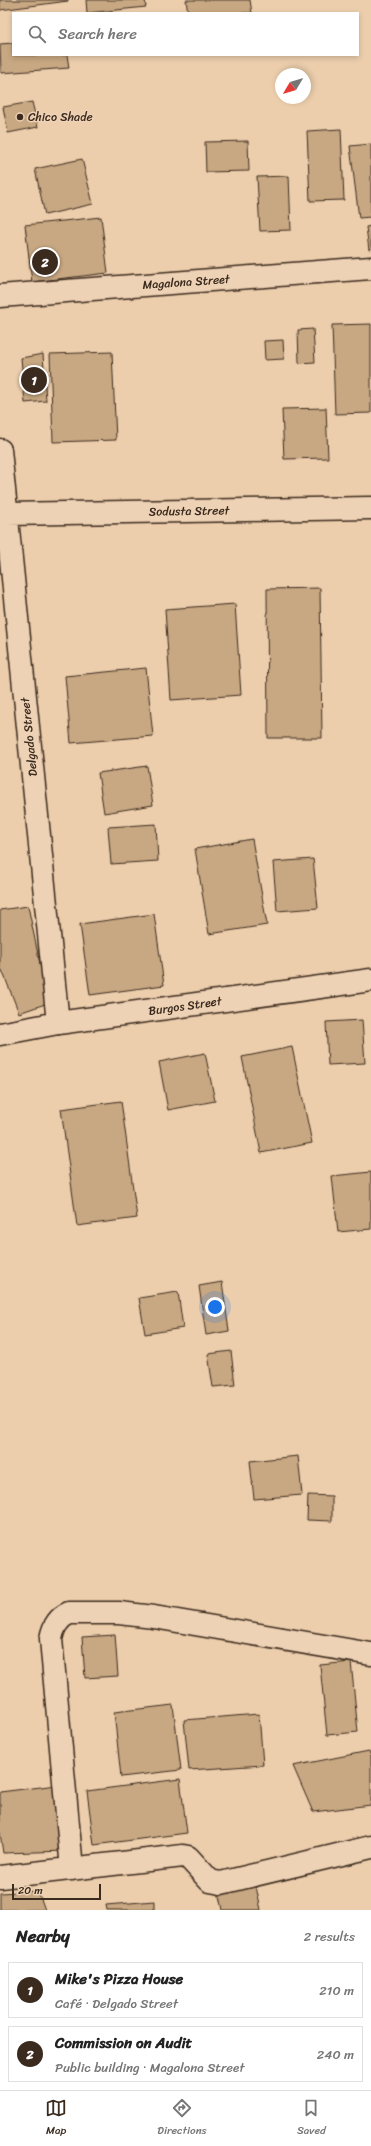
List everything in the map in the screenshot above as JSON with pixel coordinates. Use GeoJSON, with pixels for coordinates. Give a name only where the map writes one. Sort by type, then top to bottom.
{"type":"FeatureCollection","features":[{"type":"Feature","properties":{"kind":"street","name":"Magalona Street"},"geometry":{"type":"LineString","coordinates":[[0,296],[371,268]]}},
{"type":"Feature","properties":{"kind":"street","name":"Delgado Street"},"geometry":{"type":"LineString","coordinates":[[0,450],[58,1023]]}},
{"type":"Feature","properties":{"kind":"street","name":"Sodusta Street"},"geometry":{"type":"LineString","coordinates":[[7,514],[371,508]]}},
{"type":"Feature","properties":{"kind":"street","name":"Burgos Street"},"geometry":{"type":"LineString","coordinates":[[0,1034],[58,1023],[371,980]]}},
{"type":"Feature","properties":{"kind":"street"},"geometry":{"type":"LineString","coordinates":[[72,1869],[51,1639],[53,1630],[62,1616],[69,1613],[119,1613],[147,1616],[371,1654]]}},
{"type":"Feature","properties":{"kind":"street"},"geometry":{"type":"LineString","coordinates":[[0,1877],[183,1856],[188,1857],[210,1881],[221,1883],[371,1847]]}},
{"type":"Feature","properties":{"kind":"building"},"geometry":{"type":"Polygon","coordinates":[[[0,0],[68,0],[68,1],[0,10],[0,0]]]}},
{"type":"Feature","properties":{"kind":"building"},"geometry":{"type":"Polygon","coordinates":[[[86,0],[145,0],[146,7],[87,12],[86,0]]]}},
{"type":"Feature","properties":{"kind":"building"},"geometry":{"type":"Polygon","coordinates":[[[186,0],[250,0],[252,12],[188,12],[186,0]]]}},
{"type":"Feature","properties":{"kind":"building"},"geometry":{"type":"Polygon","coordinates":[[[12,43],[12,56],[67,56],[69,68],[1,73],[0,44],[12,43]]]}},
{"type":"Feature","properties":{"kind":"building","name":"Chico Shade"},"geometry":{"type":"Polygon","coordinates":[[[32,102],[38,127],[8,133],[3,107],[32,102]]]}},
{"type":"Feature","properties":{"kind":"building"},"geometry":{"type":"Polygon","coordinates":[[[341,129],[344,200],[310,201],[307,131],[341,129]]]}},
{"type":"Feature","properties":{"kind":"building"},"geometry":{"type":"Polygon","coordinates":[[[248,141],[249,171],[206,172],[205,142],[248,141]]]}},
{"type":"Feature","properties":{"kind":"building"},"geometry":{"type":"Polygon","coordinates":[[[371,144],[371,217],[359,218],[350,146],[371,144]]]}},
{"type":"Feature","properties":{"kind":"building"},"geometry":{"type":"Polygon","coordinates":[[[82,159],[93,204],[45,215],[35,169],[82,159]]]}},
{"type":"Feature","properties":{"kind":"building"},"geometry":{"type":"Polygon","coordinates":[[[289,176],[291,230],[260,231],[257,177],[289,176]]]}},
{"type":"Feature","properties":{"kind":"building"},"geometry":{"type":"Polygon","coordinates":[[[101,217],[108,273],[32,282],[25,225],[101,217]]]}},
{"type":"Feature","properties":{"kind":"building"},"geometry":{"type":"Polygon","coordinates":[[[371,226],[371,249],[369,250],[366,227],[371,226]]]}},
{"type":"Feature","properties":{"kind":"building"},"geometry":{"type":"Polygon","coordinates":[[[371,324],[371,413],[335,414],[332,325],[371,324]]]}},
{"type":"Feature","properties":{"kind":"building"},"geometry":{"type":"Polygon","coordinates":[[[313,329],[315,362],[299,363],[298,330],[313,329]]]}},
{"type":"Feature","properties":{"kind":"building"},"geometry":{"type":"Polygon","coordinates":[[[283,340],[284,359],[265,360],[264,341],[283,340]]]}},
{"type":"Feature","properties":{"kind":"building"},"geometry":{"type":"Polygon","coordinates":[[[112,352],[116,440],[53,442],[50,354],[112,352]]]}},
{"type":"Feature","properties":{"kind":"building"},"geometry":{"type":"Polygon","coordinates":[[[43,354],[46,401],[25,403],[21,358],[43,354]]]}},
{"type":"Feature","properties":{"kind":"building"},"geometry":{"type":"Polygon","coordinates":[[[326,408],[328,458],[284,459],[282,409],[326,408]]]}},
{"type":"Feature","properties":{"kind":"building"},"geometry":{"type":"Polygon","coordinates":[[[320,588],[322,738],[268,738],[267,589],[320,588]]]}},
{"type":"Feature","properties":{"kind":"building"},"geometry":{"type":"Polygon","coordinates":[[[235,604],[241,695],[171,700],[165,609],[235,604]]]}},
{"type":"Feature","properties":{"kind":"building"},"geometry":{"type":"Polygon","coordinates":[[[146,668],[153,736],[71,743],[65,676],[146,668]]]}},
{"type":"Feature","properties":{"kind":"building"},"geometry":{"type":"Polygon","coordinates":[[[147,766],[153,805],[104,813],[98,773],[147,766]]]}},
{"type":"Feature","properties":{"kind":"building"},"geometry":{"type":"Polygon","coordinates":[[[156,824],[158,861],[111,864],[108,827],[156,824]]]}},
{"type":"Feature","properties":{"kind":"building"},"geometry":{"type":"Polygon","coordinates":[[[252,839],[267,925],[209,934],[195,849],[252,839]]]}},
{"type":"Feature","properties":{"kind":"building"},"geometry":{"type":"Polygon","coordinates":[[[313,859],[318,908],[277,911],[273,862],[313,859]]]}},
{"type":"Feature","properties":{"kind":"building"},"geometry":{"type":"Polygon","coordinates":[[[28,906],[48,1003],[19,1013],[2,970],[0,970],[0,910],[28,906]]]}},
{"type":"Feature","properties":{"kind":"building"},"geometry":{"type":"Polygon","coordinates":[[[154,914],[164,985],[90,995],[80,924],[154,914]]]}},
{"type":"Feature","properties":{"kind":"building"},"geometry":{"type":"Polygon","coordinates":[[[362,1020],[365,1063],[328,1065],[326,1022],[362,1020]]]}},
{"type":"Feature","properties":{"kind":"building"},"geometry":{"type":"Polygon","coordinates":[[[292,1047],[312,1143],[261,1153],[242,1057],[292,1047]]]}},
{"type":"Feature","properties":{"kind":"building"},"geometry":{"type":"Polygon","coordinates":[[[205,1053],[215,1101],[168,1110],[159,1062],[205,1053]]]}},
{"type":"Feature","properties":{"kind":"building"},"geometry":{"type":"Polygon","coordinates":[[[121,1101],[137,1218],[77,1226],[61,1109],[121,1101]]]}},
{"type":"Feature","properties":{"kind":"building"},"geometry":{"type":"Polygon","coordinates":[[[371,1172],[371,1229],[338,1232],[332,1176],[371,1172]]]}},
{"type":"Feature","properties":{"kind":"building"},"geometry":{"type":"Polygon","coordinates":[[[222,1282],[229,1331],[206,1335],[199,1286],[222,1282]]]}},
{"type":"Feature","properties":{"kind":"building"},"geometry":{"type":"Polygon","coordinates":[[[178,1292],[183,1328],[145,1334],[139,1298],[178,1292]]]}},
{"type":"Feature","properties":{"kind":"building"},"geometry":{"type":"Polygon","coordinates":[[[231,1351],[235,1385],[213,1387],[208,1354],[231,1351]]]}},
{"type":"Feature","properties":{"kind":"building"},"geometry":{"type":"Polygon","coordinates":[[[298,1456],[302,1495],[254,1499],[250,1461],[298,1456]]]}},
{"type":"Feature","properties":{"kind":"building"},"geometry":{"type":"Polygon","coordinates":[[[308,1495],[332,1496],[332,1521],[307,1520],[308,1495]]]}},
{"type":"Feature","properties":{"kind":"building"},"geometry":{"type":"Polygon","coordinates":[[[115,1635],[118,1676],[85,1678],[82,1637],[115,1635]]]}},
{"type":"Feature","properties":{"kind":"building"},"geometry":{"type":"Polygon","coordinates":[[[351,1662],[358,1732],[327,1735],[320,1665],[351,1662]]]}},
{"type":"Feature","properties":{"kind":"building"},"geometry":{"type":"Polygon","coordinates":[[[173,1705],[181,1770],[121,1777],[114,1712],[173,1705]]]}},
{"type":"Feature","properties":{"kind":"building"},"geometry":{"type":"Polygon","coordinates":[[[259,1714],[263,1765],[189,1770],[184,1720],[259,1714]]]}},
{"type":"Feature","properties":{"kind":"building"},"geometry":{"type":"Polygon","coordinates":[[[369,1751],[371,1757],[371,1805],[313,1812],[293,1766],[369,1751]]]}},
{"type":"Feature","properties":{"kind":"building"},"geometry":{"type":"Polygon","coordinates":[[[180,1779],[187,1833],[94,1845],[87,1791],[180,1779]]]}},
{"type":"Feature","properties":{"kind":"building"},"geometry":{"type":"Polygon","coordinates":[[[57,1785],[67,1851],[3,1853],[0,1833],[0,1792],[57,1785]]]}},
{"type":"Feature","properties":{"kind":"building"},"geometry":{"type":"Polygon","coordinates":[[[255,1882],[261,1910],[222,1910],[218,1891],[255,1882]]]}},
{"type":"Feature","properties":{"kind":"building"},"geometry":{"type":"Polygon","coordinates":[[[38,1891],[45,1910],[0,1910],[0,1893],[38,1891]]]}},
{"type":"Feature","properties":{"kind":"building"},"geometry":{"type":"Polygon","coordinates":[[[154,1901],[154,1910],[107,1910],[106,1905],[154,1901]]]}},
{"type":"Feature","properties":{"kind":"place","name":"Chico Shade"},"geometry":{"type":"Point","coordinates":[20,117]}},
{"type":"Feature","properties":{"kind":"place","name":"Commission on Audit"},"geometry":{"type":"Point","coordinates":[45,262]}},
{"type":"Feature","properties":{"kind":"place","name":"Mike's Pizza House"},"geometry":{"type":"Point","coordinates":[34,380]}}]}
